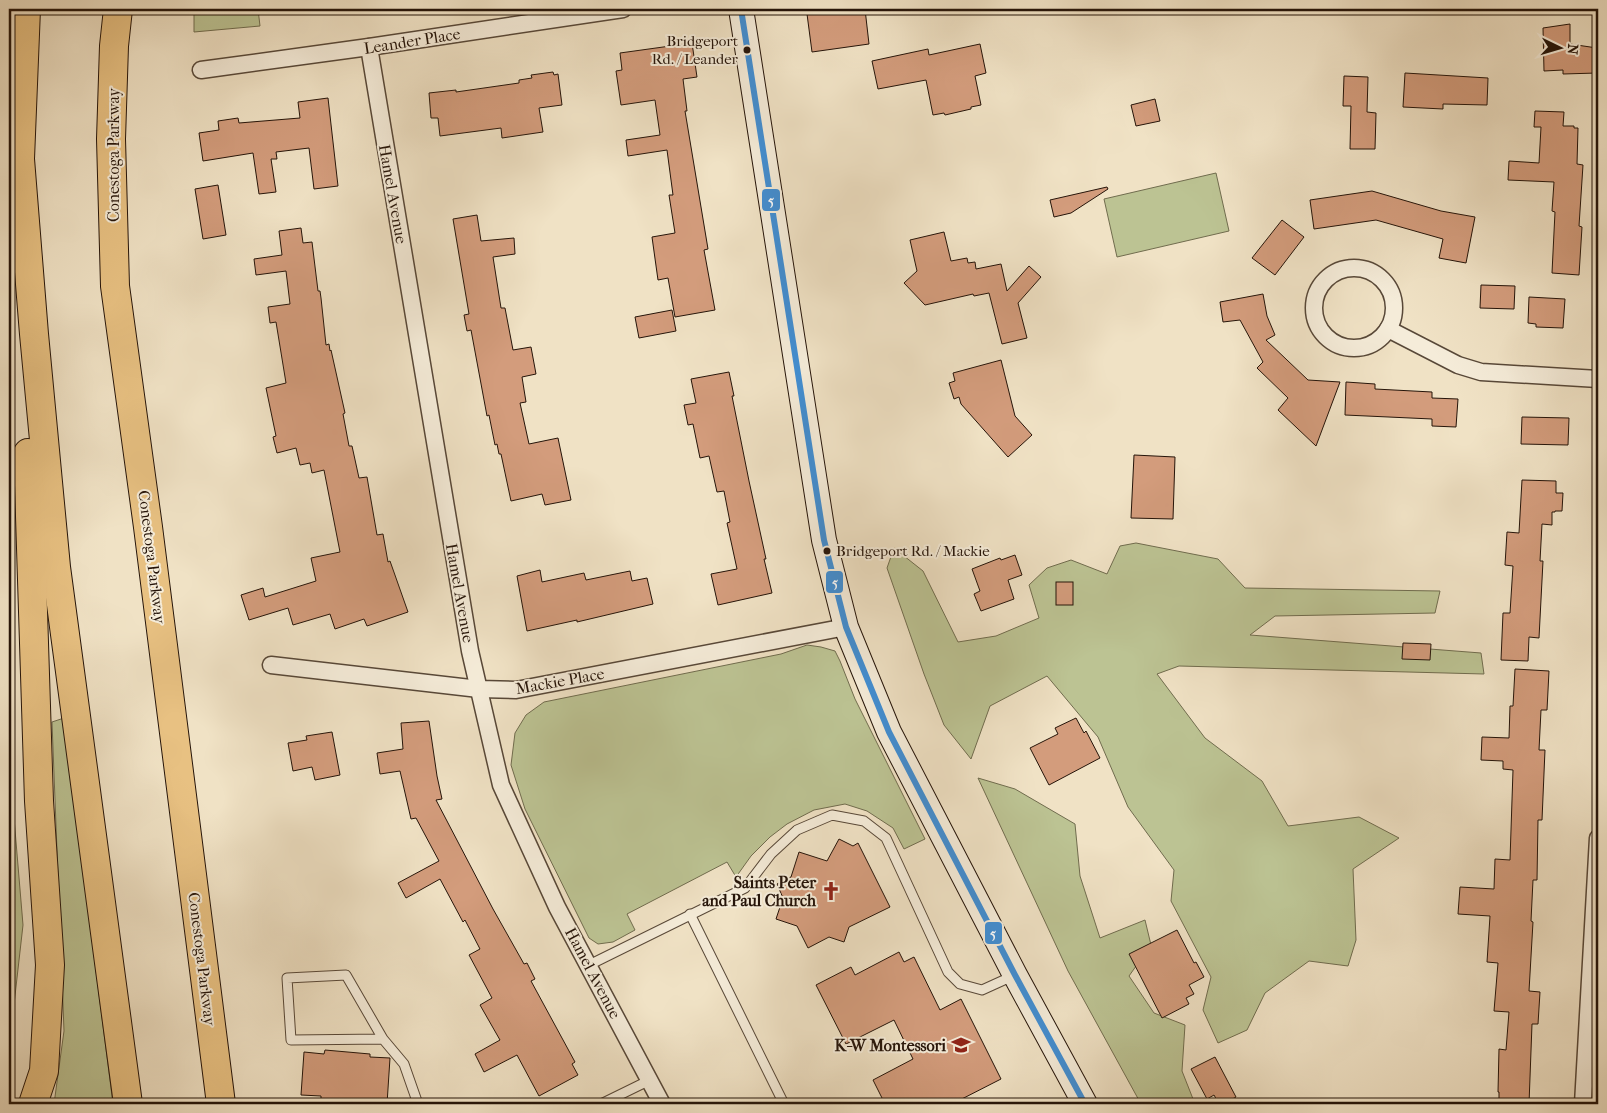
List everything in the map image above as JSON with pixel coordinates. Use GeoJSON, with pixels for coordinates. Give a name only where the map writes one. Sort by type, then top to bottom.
{"type":"FeatureCollection","features":[{"type":"Feature","properties":{"kind":"highway"},"geometry":{"type":"LineString","coordinates":[[26,9],[20,159],[34,334],[56,566],[128,1104]]}},
{"type":"Feature","properties":{"kind":"highway","name":"Conestoga Parkway"},"geometry":{"type":"LineString","coordinates":[[118,9],[114,46],[111,139],[115,286],[148,527],[221,1104]]}},
{"type":"Feature","properties":{"kind":"highway"},"geometry":{"type":"LineString","coordinates":[[34,334],[28,431],[39,801],[50,965],[44,1071],[34,1104]]}},
{"type":"Feature","properties":{"kind":"main road"},"geometry":{"type":"LineString","coordinates":[[741,9],[824,540],[846,627],[889,732],[1015,975],[1085,1104]]}},
{"type":"Feature","properties":{"kind":"street","name":"Leander Place"},"geometry":{"type":"LineString","coordinates":[[201,70],[368,48],[623,9]]}},
{"type":"Feature","properties":{"kind":"street","name":"Hamel Avenue"},"geometry":{"type":"LineString","coordinates":[[368,48],[470,651],[501,785],[557,907],[662,1104]]}},
{"type":"Feature","properties":{"kind":"street"},"geometry":{"type":"LineString","coordinates":[[1353,268],[1369,271],[1380,278],[1388,288],[1393,300],[1393,316],[1388,329],[1381,339],[1373,344],[1356,349],[1345,348],[1330,341],[1320,331],[1314,317],[1314,304],[1318,290],[1331,275],[1342,270],[1353,268]]}},
{"type":"Feature","properties":{"kind":"street"},"geometry":{"type":"LineString","coordinates":[[1388,329],[1458,365],[1481,372],[1598,379]]}},
{"type":"Feature","properties":{"kind":"street","name":"Mackie Place"},"geometry":{"type":"LineString","coordinates":[[271,665],[479,689],[516,690],[846,627]]}},
{"type":"Feature","properties":{"kind":"street"},"geometry":{"type":"LineString","coordinates":[[1583,1104],[1598,838]]}},
{"type":"Feature","properties":{"kind":"lane"},"geometry":{"type":"LineString","coordinates":[[589,965],[745,888],[771,854],[797,830],[832,815],[864,821],[886,838],[948,972],[960,984],[982,990],[1015,975]]}},
{"type":"Feature","properties":{"kind":"lane"},"geometry":{"type":"LineString","coordinates":[[690,914],[784,1104]]}},
{"type":"Feature","properties":{"kind":"lane"},"geometry":{"type":"LineString","coordinates":[[383,1040],[291,1040],[287,978],[346,975],[383,1040],[404,1064],[418,1104]]}},
{"type":"Feature","properties":{"kind":"lane"},"geometry":{"type":"LineString","coordinates":[[601,1104],[650,1080]]}},
{"type":"Feature","properties":{"kind":"green space"},"geometry":{"type":"Polygon","coordinates":[[[183,9],[258,9],[260,26],[194,32],[194,14],[183,12],[183,9]]]}},
{"type":"Feature","properties":{"kind":"green space"},"geometry":{"type":"Polygon","coordinates":[[[1216,173],[1229,231],[1117,257],[1104,199],[1216,173]]]}},
{"type":"Feature","properties":{"kind":"green space"},"geometry":{"type":"Polygon","coordinates":[[[1136,543],[1218,559],[1245,588],[1440,591],[1435,613],[1275,616],[1250,635],[1481,653],[1484,674],[1179,666],[1157,674],[1205,738],[1262,781],[1288,826],[1359,817],[1399,838],[1353,869],[1356,940],[1348,966],[1309,961],[1265,993],[1247,1030],[1218,1043],[1203,1010],[1211,977],[1171,901],[1174,870],[1128,807],[1098,737],[1047,676],[990,706],[971,759],[944,725],[887,568],[894,548],[923,571],[958,642],[996,636],[1039,618],[1029,585],[1047,568],[1071,560],[1107,574],[1120,546],[1136,543]]]}},
{"type":"Feature","properties":{"kind":"green space"},"geometry":{"type":"Polygon","coordinates":[[[807,645],[835,651],[855,699],[925,839],[904,849],[893,828],[867,811],[845,804],[814,810],[787,824],[770,837],[751,856],[736,877],[727,862],[627,914],[635,930],[613,942],[598,944],[589,938],[525,809],[511,765],[515,733],[526,715],[544,702],[781,654],[807,645]]]}},
{"type":"Feature","properties":{"kind":"green space"},"geometry":{"type":"Polygon","coordinates":[[[64,718],[113,1104],[54,1104],[64,1031],[52,722],[64,718]]]}},
{"type":"Feature","properties":{"kind":"green space"},"geometry":{"type":"Polygon","coordinates":[[[978,778],[1015,789],[1075,824],[1080,876],[1100,938],[1145,920],[1151,945],[1129,976],[1154,1013],[1185,1025],[1182,1071],[1195,1104],[1141,1104],[1068,971],[978,778]]]}},
{"type":"Feature","properties":{"kind":"green space"},"geometry":{"type":"Polygon","coordinates":[[[9,817],[14,818],[23,925],[9,1036],[9,817]]]}},
{"type":"Feature","properties":{"kind":"building"},"geometry":{"type":"Polygon","coordinates":[[[846,9],[865,9],[869,44],[812,52],[807,14],[846,9]]]}},
{"type":"Feature","properties":{"kind":"building"},"geometry":{"type":"Polygon","coordinates":[[[1570,24],[1570,44],[1597,48],[1597,73],[1563,74],[1563,70],[1544,71],[1543,28],[1570,24]]]}},
{"type":"Feature","properties":{"kind":"building"},"geometry":{"type":"Polygon","coordinates":[[[692,43],[697,77],[683,79],[687,111],[685,111],[708,249],[704,250],[715,310],[675,317],[668,278],[658,280],[652,237],[675,233],[669,195],[673,195],[667,150],[628,156],[626,140],[660,135],[655,100],[621,105],[616,71],[622,70],[620,53],[692,43]]]}},
{"type":"Feature","properties":{"kind":"building"},"geometry":{"type":"Polygon","coordinates":[[[980,44],[986,73],[975,76],[981,105],[945,115],[944,113],[933,115],[926,80],[878,89],[872,61],[928,49],[929,55],[980,44]]]}},
{"type":"Feature","properties":{"kind":"building"},"geometry":{"type":"Polygon","coordinates":[[[553,72],[554,75],[558,74],[562,105],[539,108],[543,132],[502,138],[501,128],[440,136],[438,118],[431,118],[429,93],[456,90],[456,92],[519,83],[519,80],[532,78],[531,75],[553,72]]]}},
{"type":"Feature","properties":{"kind":"building"},"geometry":{"type":"Polygon","coordinates":[[[1405,73],[1488,78],[1487,105],[1443,104],[1443,109],[1403,107],[1405,73]]]}},
{"type":"Feature","properties":{"kind":"building"},"geometry":{"type":"Polygon","coordinates":[[[1344,76],[1368,77],[1367,112],[1376,113],[1375,149],[1350,149],[1351,106],[1343,106],[1344,76]]]}},
{"type":"Feature","properties":{"kind":"building"},"geometry":{"type":"Polygon","coordinates":[[[328,98],[338,186],[314,189],[309,148],[276,152],[277,159],[271,159],[276,192],[259,194],[253,153],[203,161],[199,133],[219,130],[218,121],[238,118],[239,123],[300,118],[298,102],[328,98]]]}},
{"type":"Feature","properties":{"kind":"building"},"geometry":{"type":"Polygon","coordinates":[[[1155,99],[1160,121],[1136,126],[1131,105],[1155,99]]]}},
{"type":"Feature","properties":{"kind":"building"},"geometry":{"type":"Polygon","coordinates":[[[1535,111],[1564,112],[1563,126],[1578,128],[1577,164],[1583,165],[1579,226],[1582,227],[1579,275],[1552,273],[1555,212],[1552,211],[1554,182],[1508,180],[1509,161],[1539,163],[1541,127],[1534,127],[1535,111]]]}},
{"type":"Feature","properties":{"kind":"building"},"geometry":{"type":"Polygon","coordinates":[[[218,185],[226,235],[203,239],[195,189],[218,185]]]}},
{"type":"Feature","properties":{"kind":"building"},"geometry":{"type":"Polygon","coordinates":[[[1107,187],[1108,189],[1071,213],[1054,217],[1050,200],[1107,187]]]}},
{"type":"Feature","properties":{"kind":"building"},"geometry":{"type":"Polygon","coordinates":[[[1372,191],[1441,211],[1475,217],[1466,263],[1439,258],[1443,239],[1376,220],[1314,229],[1310,200],[1372,191]]]}},
{"type":"Feature","properties":{"kind":"building"},"geometry":{"type":"Polygon","coordinates":[[[477,215],[481,241],[514,238],[515,254],[493,257],[501,308],[505,308],[513,350],[531,347],[536,374],[522,377],[526,402],[520,403],[529,444],[558,438],[571,500],[545,505],[542,494],[511,501],[501,454],[499,454],[497,444],[495,445],[489,415],[487,416],[471,330],[467,331],[464,315],[469,314],[453,219],[477,215]]]}},
{"type":"Feature","properties":{"kind":"building"},"geometry":{"type":"Polygon","coordinates":[[[1282,220],[1304,237],[1275,275],[1252,258],[1282,220]]]}},
{"type":"Feature","properties":{"kind":"building"},"geometry":{"type":"Polygon","coordinates":[[[301,228],[303,243],[312,242],[326,345],[329,344],[331,350],[345,413],[343,414],[349,446],[352,446],[359,478],[367,477],[377,535],[383,534],[388,562],[390,561],[408,612],[367,626],[364,619],[335,629],[330,614],[293,625],[288,608],[249,620],[241,595],[263,588],[265,597],[316,581],[311,558],[340,552],[324,470],[312,473],[310,463],[300,465],[296,448],[277,453],[273,437],[276,436],[266,388],[286,383],[276,322],[270,323],[268,307],[290,304],[286,271],[256,275],[254,259],[282,255],[279,231],[301,228]]]}},
{"type":"Feature","properties":{"kind":"building"},"geometry":{"type":"Polygon","coordinates":[[[944,232],[951,261],[967,258],[968,263],[975,262],[976,269],[1001,264],[1007,291],[1029,266],[1041,277],[1018,303],[1027,338],[1002,344],[989,293],[974,296],[973,294],[925,305],[904,283],[917,271],[910,240],[944,232]]]}},
{"type":"Feature","properties":{"kind":"building"},"geometry":{"type":"Polygon","coordinates":[[[1481,285],[1515,286],[1514,309],[1480,308],[1481,285]]]}},
{"type":"Feature","properties":{"kind":"building"},"geometry":{"type":"Polygon","coordinates":[[[1263,294],[1267,316],[1275,335],[1266,340],[1308,380],[1340,382],[1316,446],[1278,410],[1288,398],[1257,368],[1263,362],[1240,320],[1223,322],[1220,302],[1263,294]]]}},
{"type":"Feature","properties":{"kind":"building"},"geometry":{"type":"Polygon","coordinates":[[[1529,297],[1565,299],[1563,328],[1536,327],[1536,324],[1528,323],[1529,297]]]}},
{"type":"Feature","properties":{"kind":"building"},"geometry":{"type":"Polygon","coordinates":[[[672,310],[676,331],[639,338],[635,317],[672,310]]]}},
{"type":"Feature","properties":{"kind":"building"},"geometry":{"type":"Polygon","coordinates":[[[1001,360],[1015,416],[1032,435],[1008,457],[961,404],[959,397],[954,399],[949,383],[955,381],[953,373],[1001,360]]]}},
{"type":"Feature","properties":{"kind":"building"},"geometry":{"type":"Polygon","coordinates":[[[729,372],[734,396],[732,396],[772,593],[718,605],[711,574],[737,569],[727,523],[730,522],[724,491],[717,492],[709,456],[700,458],[693,424],[688,425],[684,405],[696,403],[691,379],[729,372]]]}},
{"type":"Feature","properties":{"kind":"building"},"geometry":{"type":"Polygon","coordinates":[[[1346,382],[1375,384],[1375,389],[1432,392],[1432,398],[1458,399],[1456,427],[1432,426],[1432,419],[1345,415],[1346,382]]]}},
{"type":"Feature","properties":{"kind":"building"},"geometry":{"type":"Polygon","coordinates":[[[1522,417],[1569,418],[1568,445],[1521,444],[1522,417]]]}},
{"type":"Feature","properties":{"kind":"building"},"geometry":{"type":"Polygon","coordinates":[[[1134,455],[1175,457],[1173,519],[1131,518],[1134,455]]]}},
{"type":"Feature","properties":{"kind":"building"},"geometry":{"type":"Polygon","coordinates":[[[1522,480],[1556,481],[1556,493],[1563,493],[1562,511],[1552,512],[1552,525],[1542,524],[1540,561],[1543,561],[1539,638],[1529,637],[1528,661],[1501,660],[1503,613],[1510,613],[1513,566],[1505,565],[1507,532],[1519,533],[1522,480]]]}},
{"type":"Feature","properties":{"kind":"building"},"geometry":{"type":"Polygon","coordinates":[[[1015,555],[1022,575],[1008,580],[1014,599],[981,611],[974,594],[980,591],[972,569],[1000,558],[1001,560],[1015,555]]]}},
{"type":"Feature","properties":{"kind":"building"},"geometry":{"type":"Polygon","coordinates":[[[540,570],[542,582],[584,573],[586,580],[630,571],[632,581],[647,578],[653,604],[577,622],[577,620],[527,631],[517,576],[540,570]]]}},
{"type":"Feature","properties":{"kind":"building"},"geometry":{"type":"Polygon","coordinates":[[[1056,582],[1073,582],[1073,605],[1056,605],[1056,582]]]}},
{"type":"Feature","properties":{"kind":"building"},"geometry":{"type":"Polygon","coordinates":[[[1403,643],[1431,644],[1430,660],[1402,659],[1403,643]]]}},
{"type":"Feature","properties":{"kind":"building"},"geometry":{"type":"Polygon","coordinates":[[[1515,669],[1549,671],[1547,710],[1541,710],[1539,750],[1545,750],[1542,820],[1538,820],[1537,880],[1533,880],[1531,921],[1533,922],[1529,991],[1540,992],[1538,1024],[1532,1024],[1529,1104],[1499,1104],[1499,1049],[1506,1050],[1509,1012],[1494,1011],[1498,963],[1487,962],[1490,916],[1458,914],[1460,887],[1494,889],[1495,859],[1510,860],[1513,770],[1503,769],[1503,761],[1481,760],[1482,737],[1509,738],[1510,706],[1513,706],[1515,669]]]}},
{"type":"Feature","properties":{"kind":"building"},"geometry":{"type":"Polygon","coordinates":[[[1076,718],[1084,733],[1086,731],[1100,758],[1049,785],[1030,748],[1058,734],[1055,728],[1076,718]]]}},
{"type":"Feature","properties":{"kind":"building"},"geometry":{"type":"Polygon","coordinates":[[[429,721],[442,799],[436,800],[493,909],[524,964],[527,963],[535,979],[531,981],[575,1062],[572,1064],[578,1075],[539,1096],[517,1055],[484,1072],[475,1054],[500,1040],[480,1005],[492,998],[469,955],[480,949],[440,879],[406,898],[398,883],[439,861],[416,818],[411,819],[400,771],[380,774],[377,753],[403,749],[401,723],[429,721]]]}},
{"type":"Feature","properties":{"kind":"building"},"geometry":{"type":"Polygon","coordinates":[[[332,732],[340,775],[315,780],[312,767],[293,771],[288,743],[307,740],[306,736],[332,732]]]}},
{"type":"Feature","properties":{"kind":"building","name":"Saints Peter and Paul Church"},"geometry":{"type":"Polygon","coordinates":[[[839,839],[853,846],[858,843],[890,907],[849,927],[844,942],[829,937],[808,948],[797,926],[776,919],[783,898],[777,884],[791,877],[799,852],[827,861],[839,839]]]}},
{"type":"Feature","properties":{"kind":"building"},"geometry":{"type":"Polygon","coordinates":[[[1177,930],[1194,963],[1196,962],[1204,977],[1189,985],[1194,994],[1186,998],[1189,1004],[1162,1018],[1129,954],[1177,930]]]}},
{"type":"Feature","properties":{"kind":"building"},"geometry":{"type":"Polygon","coordinates":[[[899,952],[904,962],[914,957],[940,1010],[961,999],[1001,1079],[952,1104],[885,1104],[873,1080],[913,1059],[894,1020],[846,1044],[816,985],[851,967],[855,975],[899,952]]]}},
{"type":"Feature","properties":{"kind":"building"},"geometry":{"type":"Polygon","coordinates":[[[325,1050],[370,1054],[370,1057],[390,1058],[387,1104],[321,1100],[321,1096],[301,1095],[304,1052],[324,1054],[325,1050]]]}},
{"type":"Feature","properties":{"kind":"building"},"geometry":{"type":"Polygon","coordinates":[[[1215,1057],[1236,1097],[1223,1104],[1219,1104],[1214,1095],[1207,1099],[1191,1069],[1215,1057]]]}},
{"type":"Feature","properties":{"kind":"transit line","name":"5"},"geometry":{"type":"LineString","coordinates":[[741,9],[824,540],[846,627],[889,732],[1015,975],[1085,1104]]}},
{"type":"Feature","properties":{"kind":"place","name":"Bridgeport Rd. / Leander"},"geometry":{"type":"Point","coordinates":[747,50]}},
{"type":"Feature","properties":{"kind":"place","name":"Bridgeport Rd. / Mackie"},"geometry":{"type":"Point","coordinates":[827,551]}},
{"type":"Feature","properties":{"kind":"place","name":"Saints Peter and Paul Church"},"geometry":{"type":"Point","coordinates":[831,891]}},
{"type":"Feature","properties":{"kind":"place","name":"K-W Montessori"},"geometry":{"type":"Point","coordinates":[961,1045]}}]}
